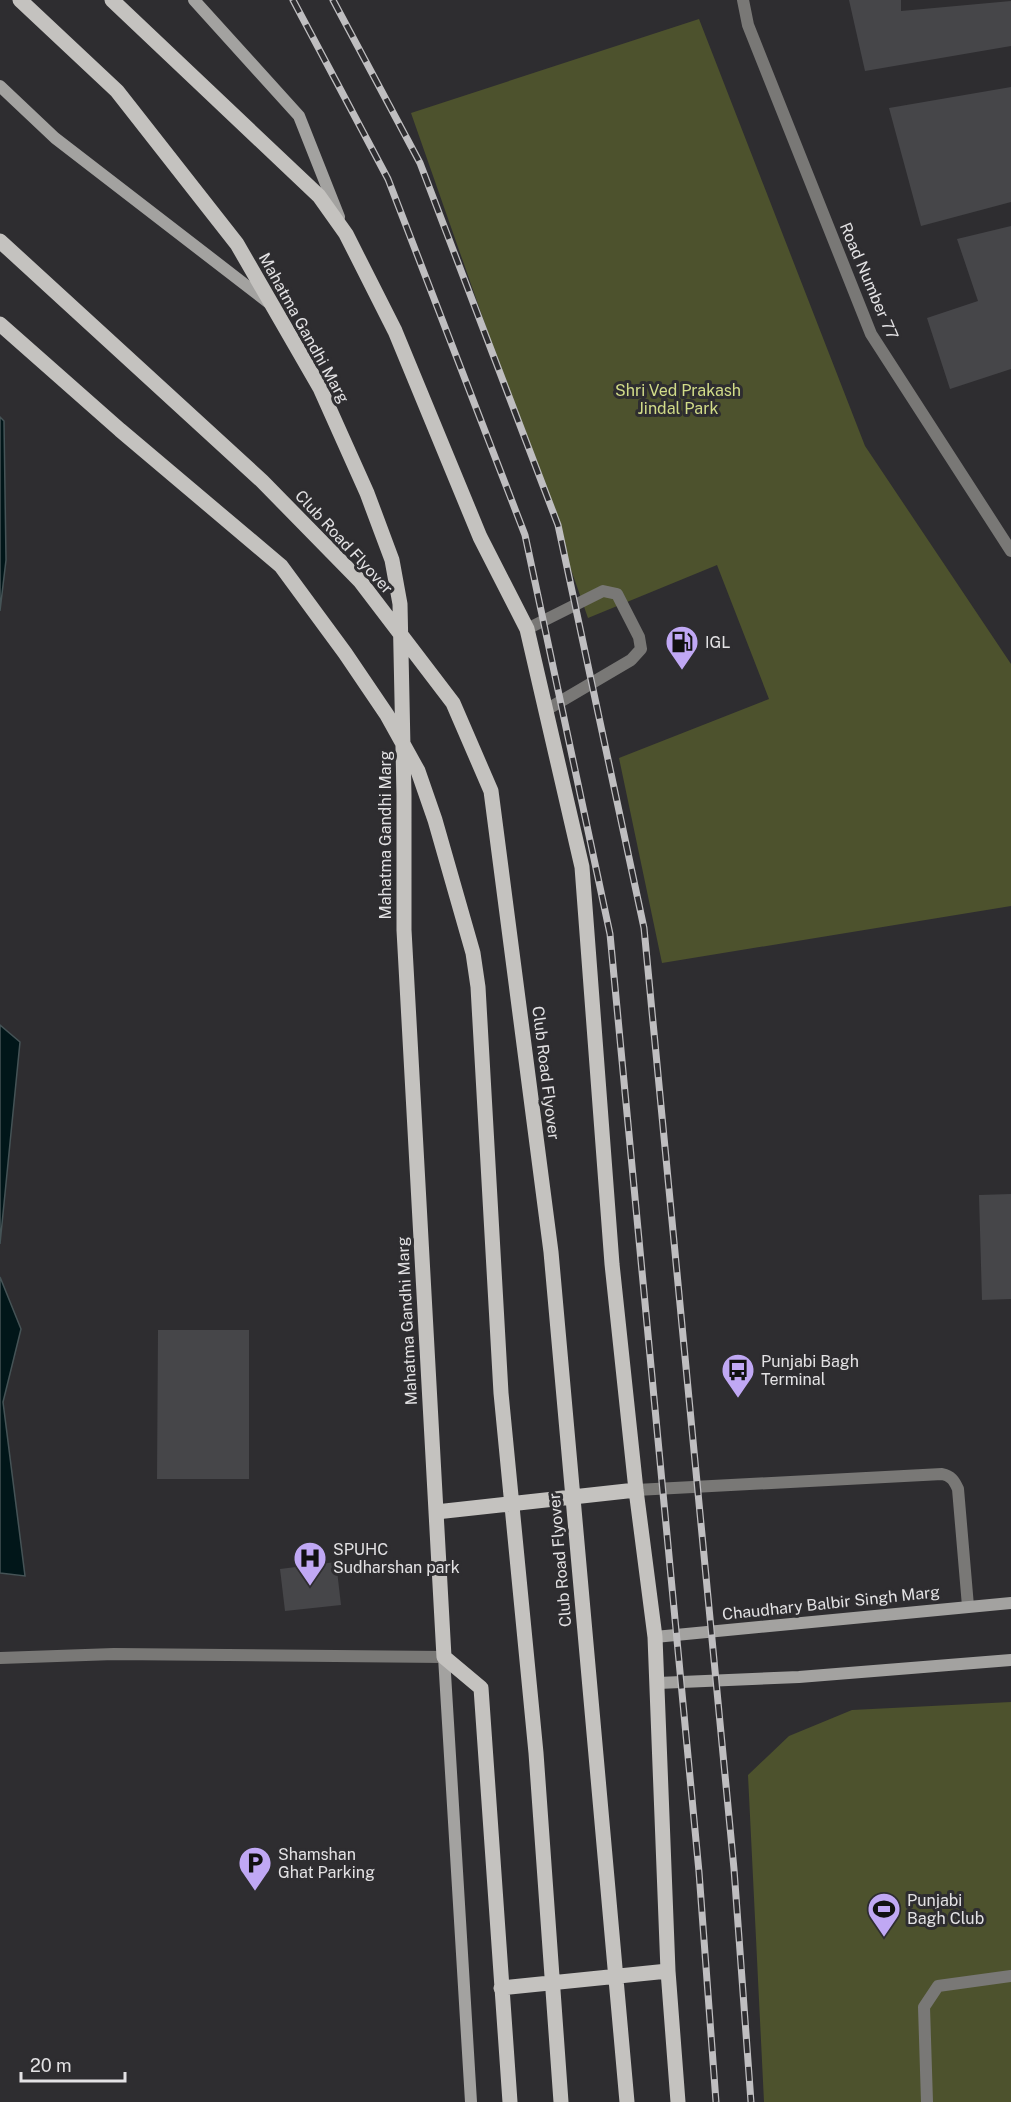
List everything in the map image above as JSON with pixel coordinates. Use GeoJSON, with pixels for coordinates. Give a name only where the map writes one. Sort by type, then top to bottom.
{"type":"FeatureCollection","features":[{"type":"Feature","properties":{"kind":"main road","name":"Mahatma Gandhi Marg"},"geometry":{"type":"LineString","coordinates":[[20,0],[117,91],[237,244],[320,388],[367,493],[392,560],[400,604],[404,930],[444,1657]]}},
{"type":"Feature","properties":{"kind":"main road"},"geometry":{"type":"LineString","coordinates":[[112,0],[319,196],[346,234],[395,330],[480,537],[527,629],[582,867],[612,1264],[636,1490],[655,1637],[668,1971],[678,2102]]}},
{"type":"Feature","properties":{"kind":"main road","name":"Club Road Flyover"},"geometry":{"type":"LineString","coordinates":[[0,241],[262,481],[360,581],[453,703],[491,791],[551,1252],[627,2102]]}},
{"type":"Feature","properties":{"kind":"main road"},"geometry":{"type":"LineString","coordinates":[[0,324],[129,438],[281,566],[387,715],[418,771],[435,820],[472,953],[478,987],[501,1393],[536,1753],[561,2102]]}},
{"type":"Feature","properties":{"kind":"main road"},"geometry":{"type":"LineString","coordinates":[[436,1512],[636,1490]]}},
{"type":"Feature","properties":{"kind":"main road"},"geometry":{"type":"LineString","coordinates":[[444,1657],[481,1688],[510,2102]]}},
{"type":"Feature","properties":{"kind":"main road"},"geometry":{"type":"LineString","coordinates":[[501,1988],[668,1971]]}},
{"type":"Feature","properties":{"kind":"street"},"geometry":{"type":"LineString","coordinates":[[194,0],[299,116],[346,234]]}},
{"type":"Feature","properties":{"kind":"street","name":"Road Number 77"},"geometry":{"type":"LineString","coordinates":[[743,0],[748,25],[871,334],[1011,551]]}},
{"type":"Feature","properties":{"kind":"street"},"geometry":{"type":"LineString","coordinates":[[0,86],[55,138],[273,305]]}},
{"type":"Feature","properties":{"kind":"street"},"geometry":{"type":"LineString","coordinates":[[527,629],[603,591],[612,591],[617,594],[639,637],[641,649],[632,660],[546,710]]}},
{"type":"Feature","properties":{"kind":"street"},"geometry":{"type":"LineString","coordinates":[[636,1490],[942,1474],[949,1476],[958,1489],[968,1606]]}},
{"type":"Feature","properties":{"kind":"street","name":"Chaudhary Balbir Singh Marg"},"geometry":{"type":"LineString","coordinates":[[655,1637],[1011,1603]]}},
{"type":"Feature","properties":{"kind":"street"},"geometry":{"type":"LineString","coordinates":[[0,1658],[114,1654],[444,1657],[471,2102]]}},
{"type":"Feature","properties":{"kind":"street"},"geometry":{"type":"LineString","coordinates":[[658,1683],[799,1677],[1011,1660]]}},
{"type":"Feature","properties":{"kind":"street"},"geometry":{"type":"LineString","coordinates":[[927,2102],[924,2007],[938,1986],[1011,1976]]}},
{"type":"Feature","properties":{"kind":"green space","name":"Shri Ved Prakash Jindal Park"},"geometry":{"type":"Polygon","coordinates":[[[699,19],[865,446],[1011,664],[1011,906],[662,963],[619,758],[769,699],[717,565],[588,618],[411,113],[699,19]]]}},
{"type":"Feature","properties":{"kind":"green space","name":"Punjabi Bagh Club"},"geometry":{"type":"Polygon","coordinates":[[[1011,1702],[1011,2102],[764,2102],[748,1775],[789,1736],[852,1710],[1011,1702]]]}},
{"type":"Feature","properties":{"kind":"shaded area"},"geometry":{"type":"Polygon","coordinates":[[[0,417],[4,421],[6,560],[0,611],[0,417]]]}},
{"type":"Feature","properties":{"kind":"shaded area"},"geometry":{"type":"Polygon","coordinates":[[[0,1025],[20,1042],[0,1244],[0,1025]]]}},
{"type":"Feature","properties":{"kind":"shaded area"},"geometry":{"type":"Polygon","coordinates":[[[0,1277],[21,1329],[3,1402],[25,1576],[0,1573],[0,1277]]]}},
{"type":"Feature","properties":{"kind":"building"},"geometry":{"type":"Polygon","coordinates":[[[849,0],[901,0],[901,11],[1011,1],[1011,46],[865,71],[849,0]]]}},
{"type":"Feature","properties":{"kind":"building"},"geometry":{"type":"Polygon","coordinates":[[[1011,87],[1011,202],[921,226],[889,108],[1011,87]]]}},
{"type":"Feature","properties":{"kind":"building"},"geometry":{"type":"Polygon","coordinates":[[[1011,226],[1011,369],[950,389],[927,318],[978,301],[957,239],[1011,226]]]}},
{"type":"Feature","properties":{"kind":"building"},"geometry":{"type":"Polygon","coordinates":[[[1011,1194],[1011,1299],[982,1300],[979,1195],[1011,1194]]]}},
{"type":"Feature","properties":{"kind":"building"},"geometry":{"type":"Polygon","coordinates":[[[158,1330],[249,1330],[249,1479],[157,1479],[158,1330]]]}},
{"type":"Feature","properties":{"kind":"building","name":"SPUHC Sudharshan park"},"geometry":{"type":"Polygon","coordinates":[[[336,1562],[341,1605],[285,1611],[280,1569],[336,1562]]]}},
{"type":"Feature","properties":{"kind":"railway"},"geometry":{"type":"LineString","coordinates":[[293,0],[388,179],[525,535],[610,934],[699,1872],[716,2102]]}},
{"type":"Feature","properties":{"kind":"railway"},"geometry":{"type":"LineString","coordinates":[[333,0],[420,163],[558,525],[644,928],[734,1869],[751,2102]]}},
{"type":"Feature","properties":{"kind":"place","name":"IGL"},"geometry":{"type":"Point","coordinates":[682,671]}},
{"type":"Feature","properties":{"kind":"place","name":"Punjabi Bagh Terminal"},"geometry":{"type":"Point","coordinates":[738,1399]}},
{"type":"Feature","properties":{"kind":"place","name":"SPUHC Sudharshan park"},"geometry":{"type":"Point","coordinates":[310,1587]}},
{"type":"Feature","properties":{"kind":"place","name":"Shamshan Ghat Parking"},"geometry":{"type":"Point","coordinates":[255,1892]}},
{"type":"Feature","properties":{"kind":"place","name":"Punjabi Bagh Club"},"geometry":{"type":"Point","coordinates":[884,1938]}}]}
